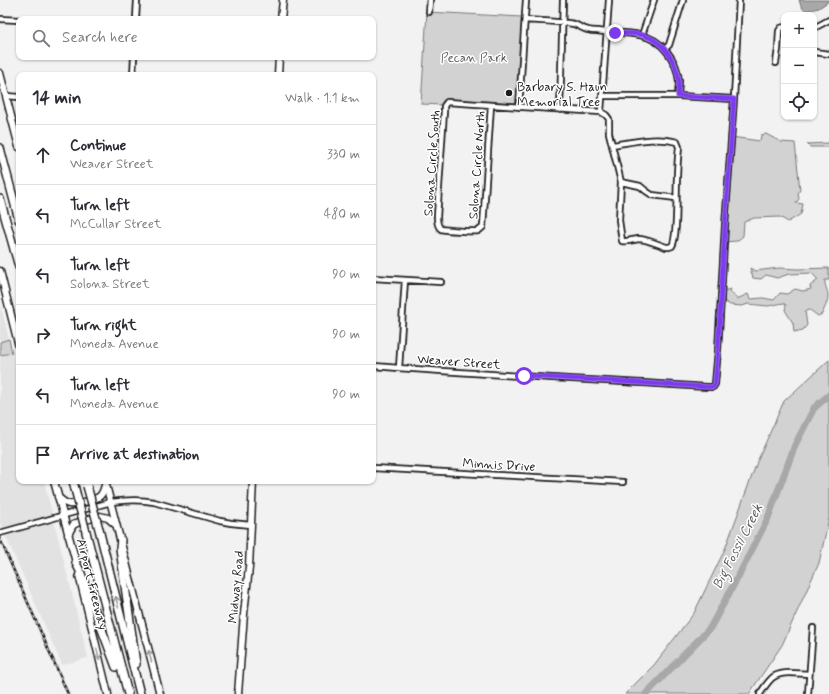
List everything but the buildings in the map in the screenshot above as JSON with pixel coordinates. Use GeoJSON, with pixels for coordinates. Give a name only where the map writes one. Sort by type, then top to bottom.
{"type":"FeatureCollection","features":[{"type":"Feature","properties":{"kind":"highway"},"geometry":{"type":"LineString","coordinates":[[0,148],[16,209]]}},
{"type":"Feature","properties":{"kind":"highway"},"geometry":{"type":"LineString","coordinates":[[0,198],[16,256]]}},
{"type":"Feature","properties":{"kind":"highway","name":"Airport Freeway"},"geometry":{"type":"LineString","coordinates":[[74,484],[128,694]]}},
{"type":"Feature","properties":{"kind":"highway","name":"Airport Freeway"},"geometry":{"type":"LineString","coordinates":[[87,484],[140,694]]}},
{"type":"Feature","properties":{"kind":"highway"},"geometry":{"type":"LineString","coordinates":[[120,540],[140,694]]}},
{"type":"Feature","properties":{"kind":"highway"},"geometry":{"type":"LineString","coordinates":[[76,563],[121,680],[128,694]]}},
{"type":"Feature","properties":{"kind":"main road"},"geometry":{"type":"LineString","coordinates":[[281,16],[282,0]]}},
{"type":"Feature","properties":{"kind":"main road"},"geometry":{"type":"LineString","coordinates":[[278,72],[279,60]]}},
{"type":"Feature","properties":{"kind":"main road"},"geometry":{"type":"LineString","coordinates":[[0,73],[16,135]]}},
{"type":"Feature","properties":{"kind":"main road"},"geometry":{"type":"LineString","coordinates":[[0,271],[16,335]]}},
{"type":"Feature","properties":{"kind":"main road","name":"Airport Freeway"},"geometry":{"type":"LineString","coordinates":[[55,484],[108,694]]}},
{"type":"Feature","properties":{"kind":"main road"},"geometry":{"type":"LineString","coordinates":[[58,497],[64,502],[70,504],[95,499],[104,491],[105,484]]}},
{"type":"Feature","properties":{"kind":"main road"},"geometry":{"type":"LineString","coordinates":[[106,484],[160,694]]}},
{"type":"Feature","properties":{"kind":"main road","name":"Midway Road"},"geometry":{"type":"LineString","coordinates":[[238,694],[249,567],[253,484]]}},
{"type":"Feature","properties":{"kind":"main road"},"geometry":{"type":"LineString","coordinates":[[68,535],[73,525],[100,516],[108,518],[116,525]]}},
{"type":"Feature","properties":{"kind":"street"},"geometry":{"type":"LineString","coordinates":[[136,16],[137,0]]}},
{"type":"Feature","properties":{"kind":"street"},"geometry":{"type":"LineString","coordinates":[[430,0],[430,12]]}},
{"type":"Feature","properties":{"kind":"street"},"geometry":{"type":"LineString","coordinates":[[519,107],[526,0]]}},
{"type":"Feature","properties":{"kind":"street"},"geometry":{"type":"LineString","coordinates":[[560,110],[563,0]]}},
{"type":"Feature","properties":{"kind":"street"},"geometry":{"type":"LineString","coordinates":[[601,112],[609,0]]}},
{"type":"Feature","properties":{"kind":"street"},"geometry":{"type":"LineString","coordinates":[[642,35],[654,0]]}},
{"type":"Feature","properties":{"kind":"street"},"geometry":{"type":"LineString","coordinates":[[665,49],[669,45],[682,0]]}},
{"type":"Feature","properties":{"kind":"street"},"geometry":{"type":"LineString","coordinates":[[603,96],[678,96],[734,99],[739,0]]}},
{"type":"Feature","properties":{"kind":"street"},"geometry":{"type":"LineString","coordinates":[[0,19],[16,20]]}},
{"type":"Feature","properties":{"kind":"street"},"geometry":{"type":"LineString","coordinates":[[525,20],[575,24],[588,30],[607,33],[631,33],[649,38],[659,44],[671,56],[679,82],[678,96]]}},
{"type":"Feature","properties":{"kind":"street"},"geometry":{"type":"LineString","coordinates":[[817,26],[829,20]]}},
{"type":"Feature","properties":{"kind":"street"},"geometry":{"type":"LineString","coordinates":[[776,63],[779,31],[781,29]]}},
{"type":"Feature","properties":{"kind":"street"},"geometry":{"type":"LineString","coordinates":[[817,52],[829,54]]}},
{"type":"Feature","properties":{"kind":"street"},"geometry":{"type":"LineString","coordinates":[[133,72],[134,60]]}},
{"type":"Feature","properties":{"kind":"street"},"geometry":{"type":"LineString","coordinates":[[6,96],[16,97]]}},
{"type":"Feature","properties":{"kind":"street","name":"Weaver Street"},"geometry":{"type":"LineString","coordinates":[[376,366],[530,377],[713,387],[715,384],[718,350],[734,99]]}},
{"type":"Feature","properties":{"kind":"street","name":"Solona Circle South"},"geometry":{"type":"LineString","coordinates":[[483,227],[479,231],[446,230],[441,229],[437,222],[444,106],[447,102],[491,105]]}},
{"type":"Feature","properties":{"kind":"street"},"geometry":{"type":"LineString","coordinates":[[491,105],[601,112],[606,114],[609,119],[609,133],[621,182],[619,220],[622,241],[625,242],[638,239],[646,240],[669,248],[673,245],[676,223],[679,147],[677,142],[654,139],[612,145]]}},
{"type":"Feature","properties":{"kind":"street","name":"Solona Circle North"},"geometry":{"type":"LineString","coordinates":[[483,227],[491,105]]}},
{"type":"Feature","properties":{"kind":"street"},"geometry":{"type":"LineString","coordinates":[[621,182],[640,186],[652,195],[676,198]]}},
{"type":"Feature","properties":{"kind":"street"},"geometry":{"type":"LineString","coordinates":[[376,278],[441,282]]}},
{"type":"Feature","properties":{"kind":"street"},"geometry":{"type":"LineString","coordinates":[[399,368],[405,280]]}},
{"type":"Feature","properties":{"kind":"street","name":"Minnis Drive"},"geometry":{"type":"LineString","coordinates":[[376,468],[623,482]]}},
{"type":"Feature","properties":{"kind":"street"},"geometry":{"type":"LineString","coordinates":[[0,533],[121,500],[144,500],[220,521],[251,525]]}},
{"type":"Feature","properties":{"kind":"street"},"geometry":{"type":"LineString","coordinates":[[808,694],[813,628]]}},
{"type":"Feature","properties":{"kind":"street"},"geometry":{"type":"LineString","coordinates":[[760,694],[772,678],[779,674],[810,674]]}},
{"type":"Feature","properties":{"kind":"shaded area"},"geometry":{"type":"Polygon","coordinates":[[[799,0],[829,1],[819,8],[805,11],[799,0]]]}},
{"type":"Feature","properties":{"kind":"shaded area"},"geometry":{"type":"Polygon","coordinates":[[[0,304],[9,339],[0,342],[0,304]]]}},
{"type":"Feature","properties":{"kind":"shaded area"},"geometry":{"type":"Polygon","coordinates":[[[12,353],[16,368],[16,484],[45,484],[88,658],[62,665],[0,523],[0,355],[12,353]]]}},
{"type":"Feature","properties":{"kind":"green space","name":"Pecan Park"},"geometry":{"type":"Polygon","coordinates":[[[427,12],[522,17],[517,103],[449,99],[442,105],[421,104],[427,12]]]}},
{"type":"Feature","properties":{"kind":"green space"},"geometry":{"type":"Polygon","coordinates":[[[766,134],[781,142],[795,143],[800,190],[798,193],[799,199],[796,203],[803,204],[801,214],[788,222],[780,217],[754,218],[744,222],[743,236],[737,241],[724,242],[731,137],[760,141],[761,135],[766,134]]]}},
{"type":"Feature","properties":{"kind":"green space"},"geometry":{"type":"Polygon","coordinates":[[[829,143],[829,147],[810,147],[807,144],[829,143]]]}},
{"type":"Feature","properties":{"kind":"green space"},"geometry":{"type":"Polygon","coordinates":[[[750,268],[755,271],[779,268],[829,268],[829,280],[825,280],[828,298],[822,314],[818,316],[810,310],[805,311],[807,325],[803,330],[794,332],[793,323],[785,310],[786,305],[783,303],[768,306],[748,304],[742,306],[730,305],[724,301],[723,291],[731,289],[730,291],[737,299],[748,294],[750,299],[763,298],[774,300],[780,293],[787,294],[795,289],[803,291],[811,289],[810,286],[818,280],[812,273],[789,274],[777,278],[766,275],[761,279],[753,278],[750,268]]]}},
{"type":"Feature","properties":{"kind":"green space"},"geometry":{"type":"Polygon","coordinates":[[[9,339],[12,353],[0,355],[0,342],[9,339]]]}},
{"type":"Feature","properties":{"kind":"green space"},"geometry":{"type":"Polygon","coordinates":[[[829,360],[829,518],[819,563],[782,645],[749,694],[625,694],[654,665],[694,613],[725,549],[757,462],[784,401],[829,360]]]}},
{"type":"Feature","properties":{"kind":"waterway","name":"Big Fossil Creek"},"geometry":{"type":"LineString","coordinates":[[646,694],[710,628],[768,518],[795,445],[814,408],[829,395]]}},
{"type":"Feature","properties":{"kind":"railway"},"geometry":{"type":"LineString","coordinates":[[0,539],[68,694]]}},
{"type":"Feature","properties":{"kind":"place","name":"Barbary S. Haun Memorial Tree"},"geometry":{"type":"Point","coordinates":[509,93]}},
{"type":"Feature","properties":{"kind":"route"},"geometry":{"type":"LineString","coordinates":[[524,376],[708,387],[713,387],[715,384],[734,99],[678,96],[678,75],[671,56],[665,49],[642,35],[615,33]]}}]}
